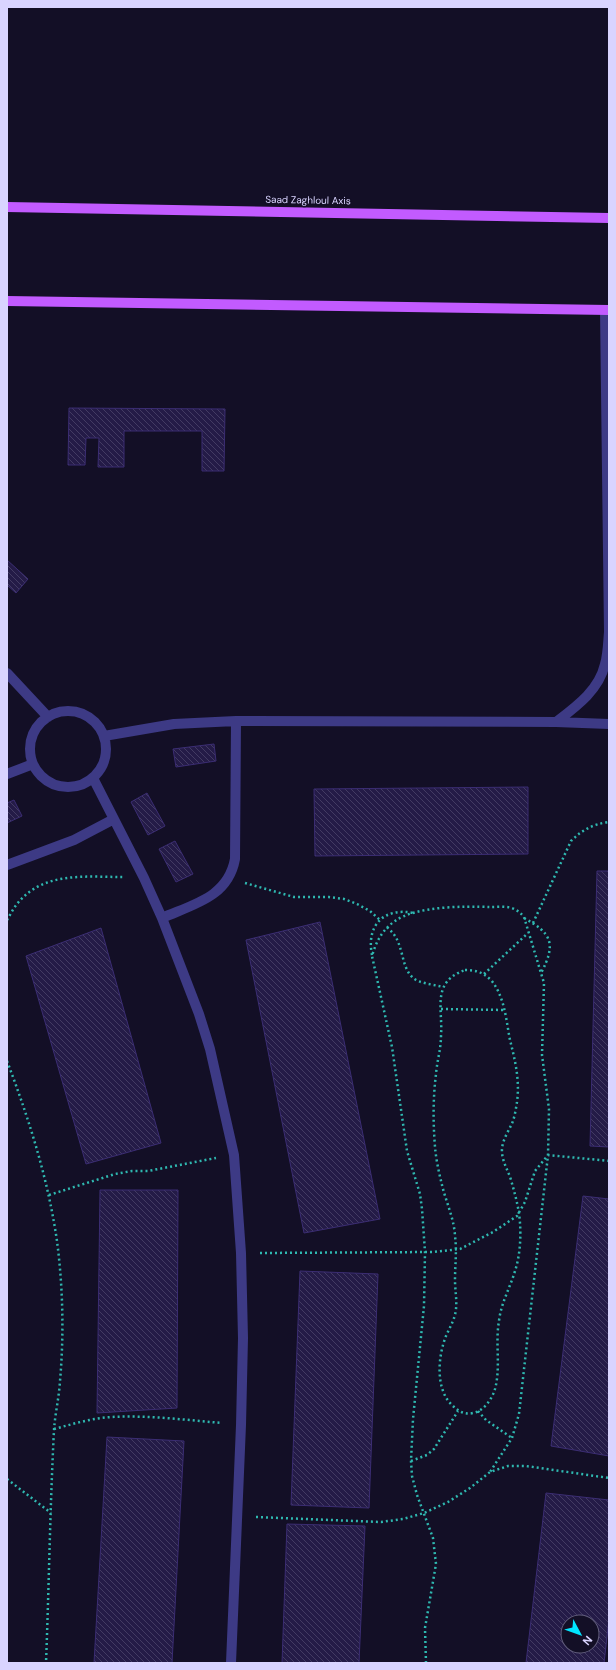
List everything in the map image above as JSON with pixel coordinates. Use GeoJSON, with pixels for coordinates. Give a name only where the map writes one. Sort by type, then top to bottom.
{"type":"FeatureCollection","features":[{"type":"Feature","properties":{"kind":"main road","name":"Saad Zaghloul Axis"},"geometry":{"type":"LineString","coordinates":[[7,207],[609,218]]}},
{"type":"Feature","properties":{"kind":"main road"},"geometry":{"type":"LineString","coordinates":[[7,301],[607,310]]}},
{"type":"Feature","properties":{"kind":"street"},"geometry":{"type":"LineString","coordinates":[[556,722],[588,695],[607,662],[609,625],[607,310]]}},
{"type":"Feature","properties":{"kind":"street"},"geometry":{"type":"LineString","coordinates":[[7,674],[48,717]]}},
{"type":"Feature","properties":{"kind":"street"},"geometry":{"type":"LineString","coordinates":[[70,711],[81,713],[95,722],[104,736],[106,748],[105,759],[93,778],[80,785],[67,787],[53,784],[42,776],[33,764],[30,751],[32,738],[38,726],[48,717],[58,712],[70,711]]}},
{"type":"Feature","properties":{"kind":"street"},"geometry":{"type":"LineString","coordinates":[[162,918],[216,893],[229,877],[235,859],[236,721]]}},
{"type":"Feature","properties":{"kind":"street"},"geometry":{"type":"LineString","coordinates":[[104,736],[174,724],[236,721],[556,722],[609,724]]}},
{"type":"Feature","properties":{"kind":"street"},"geometry":{"type":"LineString","coordinates":[[7,774],[33,764]]}},
{"type":"Feature","properties":{"kind":"street"},"geometry":{"type":"LineString","coordinates":[[93,778],[144,878],[162,918],[199,1014],[210,1049],[234,1155],[241,1253],[243,1338],[231,1663]]}},
{"type":"Feature","properties":{"kind":"street"},"geometry":{"type":"LineString","coordinates":[[7,865],[74,840],[114,819]]}},
{"type":"Feature","properties":{"kind":"path"},"geometry":{"type":"LineString","coordinates":[[532,923],[571,841],[580,832],[591,826],[609,822]]}},
{"type":"Feature","properties":{"kind":"path"},"geometry":{"type":"LineString","coordinates":[[7,920],[17,904],[32,890],[50,880],[70,877],[144,878]]}},
{"type":"Feature","properties":{"kind":"path"},"geometry":{"type":"LineString","coordinates":[[229,877],[294,897],[329,896],[344,899],[370,911],[380,920]]}},
{"type":"Feature","properties":{"kind":"path"},"geometry":{"type":"LineString","coordinates":[[372,956],[375,946],[387,928],[395,920],[414,913],[456,906],[506,908],[516,910],[542,929],[548,939],[550,950],[549,957],[542,973]]}},
{"type":"Feature","properties":{"kind":"path"},"geometry":{"type":"LineString","coordinates":[[414,913],[402,910],[390,913],[380,920],[372,930],[370,943],[392,1048],[407,1151],[420,1194],[425,1252],[424,1306],[413,1419],[411,1461],[412,1476],[417,1495],[433,1538],[436,1564],[425,1628],[426,1663]]}},
{"type":"Feature","properties":{"kind":"path"},"geometry":{"type":"LineString","coordinates":[[237,1516],[381,1522],[403,1519],[424,1513],[448,1502],[470,1488],[490,1472],[512,1438],[517,1424],[521,1398],[548,1155],[549,1099],[542,1055],[545,995],[542,973],[528,934],[524,917]]}},
{"type":"Feature","properties":{"kind":"path"},"geometry":{"type":"LineString","coordinates":[[387,928],[399,943],[404,963],[409,972],[417,980],[443,987]]}},
{"type":"Feature","properties":{"kind":"path"},"geometry":{"type":"LineString","coordinates":[[484,974],[528,934]]}},
{"type":"Feature","properties":{"kind":"path"},"geometry":{"type":"LineString","coordinates":[[465,970],[474,970],[484,974],[495,987],[505,1010],[518,1080],[517,1100],[513,1120],[505,1137],[502,1150],[504,1164],[510,1177],[516,1199],[520,1222],[520,1245],[516,1268],[502,1306],[498,1323],[497,1376],[494,1391],[487,1404],[478,1412],[465,1413],[458,1411],[449,1402],[442,1391],[440,1374],[444,1343],[452,1325],[457,1297],[455,1284],[457,1259],[455,1234],[450,1209],[442,1186],[435,1148],[434,1118],[436,1073],[441,1035],[440,998],[443,987],[448,979],[456,973],[465,970]]}},
{"type":"Feature","properties":{"kind":"path"},"geometry":{"type":"LineString","coordinates":[[441,1010],[505,1010]]}},
{"type":"Feature","properties":{"kind":"path"},"geometry":{"type":"LineString","coordinates":[[7,1061],[37,1148],[49,1195],[57,1242],[62,1296],[60,1382],[54,1429],[46,1663]]}},
{"type":"Feature","properties":{"kind":"path"},"geometry":{"type":"LineString","coordinates":[[49,1195],[115,1174],[148,1170],[234,1155]]}},
{"type":"Feature","properties":{"kind":"path"},"geometry":{"type":"LineString","coordinates":[[241,1253],[445,1252],[460,1249],[493,1232],[516,1216],[523,1205],[535,1171],[548,1155]]}},
{"type":"Feature","properties":{"kind":"path"},"geometry":{"type":"LineString","coordinates":[[548,1155],[609,1161]]}},
{"type":"Feature","properties":{"kind":"path"},"geometry":{"type":"LineString","coordinates":[[411,1461],[427,1455],[434,1449],[458,1411]]}},
{"type":"Feature","properties":{"kind":"path"},"geometry":{"type":"LineString","coordinates":[[478,1412],[486,1420],[512,1438]]}},
{"type":"Feature","properties":{"kind":"path"},"geometry":{"type":"LineString","coordinates":[[54,1429],[82,1421],[111,1417],[139,1417],[241,1424]]}},
{"type":"Feature","properties":{"kind":"path"},"geometry":{"type":"LineString","coordinates":[[490,1472],[508,1466],[526,1466],[609,1478]]}},
{"type":"Feature","properties":{"kind":"path"},"geometry":{"type":"LineString","coordinates":[[7,1479],[52,1513]]}},
{"type":"Feature","properties":{"kind":"building"},"geometry":{"type":"Polygon","coordinates":[[[69,408],[225,409],[224,471],[202,471],[202,431],[124,431],[124,467],[98,467],[99,438],[86,438],[85,465],[68,465],[69,408]]]}},
{"type":"Feature","properties":{"kind":"building"},"geometry":{"type":"Polygon","coordinates":[[[7,560],[28,579],[16,593],[7,585],[7,560]]]}},
{"type":"Feature","properties":{"kind":"building"},"geometry":{"type":"Polygon","coordinates":[[[214,744],[216,761],[176,767],[173,749],[214,744]]]}},
{"type":"Feature","properties":{"kind":"building"},"geometry":{"type":"Polygon","coordinates":[[[528,787],[528,854],[315,856],[314,789],[528,787]]]}},
{"type":"Feature","properties":{"kind":"building"},"geometry":{"type":"Polygon","coordinates":[[[147,793],[165,826],[148,835],[131,802],[147,793]]]}},
{"type":"Feature","properties":{"kind":"building"},"geometry":{"type":"Polygon","coordinates":[[[14,800],[22,816],[7,823],[7,803],[14,800]]]}},
{"type":"Feature","properties":{"kind":"building"},"geometry":{"type":"Polygon","coordinates":[[[175,841],[193,874],[176,882],[159,849],[175,841]]]}},
{"type":"Feature","properties":{"kind":"building"},"geometry":{"type":"Polygon","coordinates":[[[597,871],[609,871],[609,1147],[590,1146],[597,871]]]}},
{"type":"Feature","properties":{"kind":"building"},"geometry":{"type":"Polygon","coordinates":[[[320,922],[380,1219],[304,1233],[246,940],[320,922]]]}},
{"type":"Feature","properties":{"kind":"building"},"geometry":{"type":"Polygon","coordinates":[[[101,928],[161,1143],[86,1164],[26,956],[101,928]]]}},
{"type":"Feature","properties":{"kind":"building"},"geometry":{"type":"Polygon","coordinates":[[[100,1190],[178,1190],[177,1408],[97,1413],[100,1190]]]}},
{"type":"Feature","properties":{"kind":"building"},"geometry":{"type":"Polygon","coordinates":[[[583,1196],[609,1199],[609,1456],[551,1446],[583,1196]]]}},
{"type":"Feature","properties":{"kind":"building"},"geometry":{"type":"Polygon","coordinates":[[[300,1271],[378,1274],[369,1508],[291,1505],[300,1271]]]}},
{"type":"Feature","properties":{"kind":"building"},"geometry":{"type":"Polygon","coordinates":[[[107,1437],[184,1441],[172,1663],[94,1663],[107,1437]]]}},
{"type":"Feature","properties":{"kind":"building"},"geometry":{"type":"Polygon","coordinates":[[[546,1493],[609,1500],[609,1619],[604,1663],[526,1663],[546,1493]]]}},
{"type":"Feature","properties":{"kind":"building"},"geometry":{"type":"Polygon","coordinates":[[[287,1524],[365,1526],[359,1663],[282,1663],[287,1524]]]}}]}
